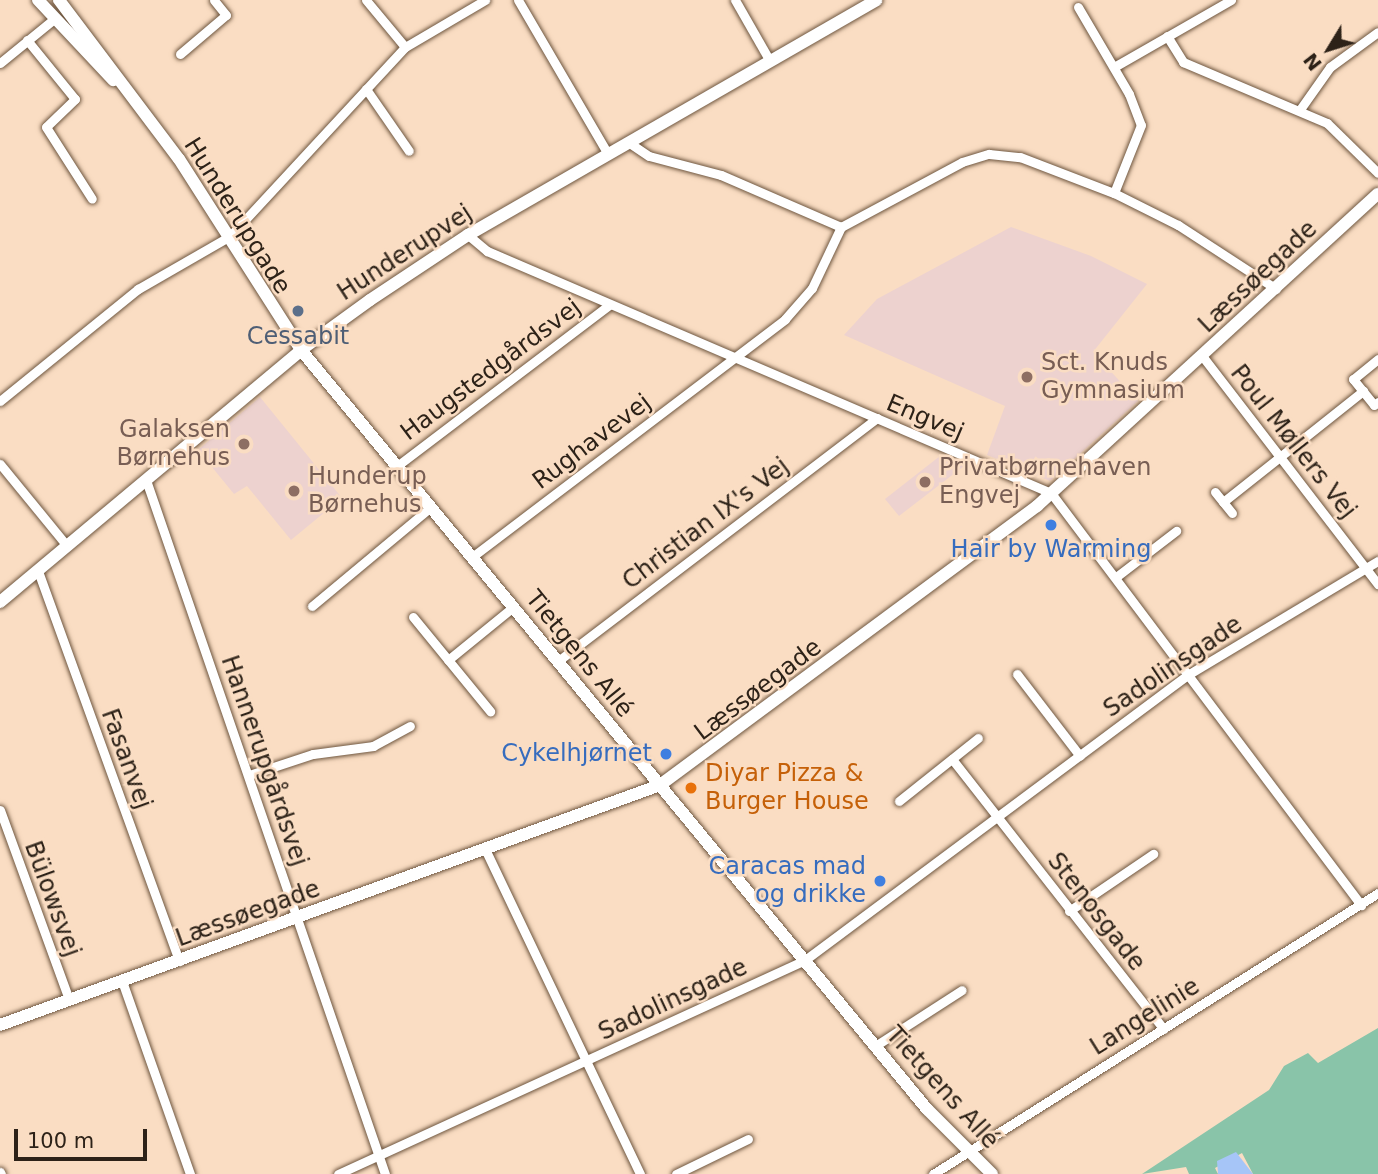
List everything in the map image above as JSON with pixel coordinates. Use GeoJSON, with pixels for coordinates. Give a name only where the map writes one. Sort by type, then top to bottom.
{"type":"FeatureCollection","features":[{"type":"Feature","properties":{"kind":"street","name":"Hunderupgade"},"geometry":{"type":"LineString","coordinates":[[38,0],[137,106]]}},
{"type":"Feature","properties":{"kind":"street"},"geometry":{"type":"LineString","coordinates":[[48,0],[71,16]]}},
{"type":"Feature","properties":{"kind":"street","name":"Hunderupgade"},"geometry":{"type":"LineString","coordinates":[[59,0],[230,236],[301,350]]}},
{"type":"Feature","properties":{"kind":"street"},"geometry":{"type":"LineString","coordinates":[[180,54],[226,15],[214,0]]}},
{"type":"Feature","properties":{"kind":"street"},"geometry":{"type":"LineString","coordinates":[[366,0],[405,47]]}},
{"type":"Feature","properties":{"kind":"street"},"geometry":{"type":"LineString","coordinates":[[0,401],[138,289],[230,236],[405,47],[485,0]]}},
{"type":"Feature","properties":{"kind":"street"},"geometry":{"type":"LineString","coordinates":[[518,0],[608,154]]}},
{"type":"Feature","properties":{"kind":"street"},"geometry":{"type":"LineString","coordinates":[[736,0],[769,61]]}},
{"type":"Feature","properties":{"kind":"street"},"geometry":{"type":"LineString","coordinates":[[1114,67],[1231,0]]}},
{"type":"Feature","properties":{"kind":"street","name":"Hunderupvej"},"geometry":{"type":"LineString","coordinates":[[0,602],[301,350],[468,235],[868,2]]}},
{"type":"Feature","properties":{"kind":"street"},"geometry":{"type":"LineString","coordinates":[[1078,7],[1114,67],[1141,125],[1114,193]]}},
{"type":"Feature","properties":{"kind":"street"},"geometry":{"type":"LineString","coordinates":[[0,63],[54,19]]}},
{"type":"Feature","properties":{"kind":"street"},"geometry":{"type":"LineString","coordinates":[[1301,108],[1330,67],[1378,32]]}},
{"type":"Feature","properties":{"kind":"street"},"geometry":{"type":"LineString","coordinates":[[1167,36],[1183,62],[1301,108],[1326,123],[1378,173]]}},
{"type":"Feature","properties":{"kind":"street"},"geometry":{"type":"LineString","coordinates":[[26,40],[75,99],[46,127],[92,199]]}},
{"type":"Feature","properties":{"kind":"street"},"geometry":{"type":"LineString","coordinates":[[366,89],[409,152]]}},
{"type":"Feature","properties":{"kind":"street"},"geometry":{"type":"LineString","coordinates":[[628,142],[649,156],[721,175],[841,227],[962,162],[989,154],[1020,157],[1114,193],[1178,225],[1276,289]]}},
{"type":"Feature","properties":{"kind":"street","name":"Læssøegade"},"geometry":{"type":"LineString","coordinates":[[0,1025],[486,851],[660,785],[1052,494],[1378,194]]}},
{"type":"Feature","properties":{"kind":"street","name":"Rughavevej"},"geometry":{"type":"LineString","coordinates":[[471,557],[736,357],[801,304],[841,227]]}},
{"type":"Feature","properties":{"kind":"street","name":"Engvej"},"geometry":{"type":"LineString","coordinates":[[468,235],[487,251],[1052,494],[1361,905]]}},
{"type":"Feature","properties":{"kind":"street","name":"Haugstedgårdsvej"},"geometry":{"type":"LineString","coordinates":[[397,466],[609,305]]}},
{"type":"Feature","properties":{"kind":"street","name":"Tietgens Allé"},"geometry":{"type":"LineString","coordinates":[[301,350],[875,1046],[968,1151],[992,1174]]}},
{"type":"Feature","properties":{"kind":"street","name":"Poul Møllers Vej"},"geometry":{"type":"LineString","coordinates":[[1203,357],[1378,584]]}},
{"type":"Feature","properties":{"kind":"street"},"geometry":{"type":"LineString","coordinates":[[1378,359],[1353,379],[1374,405],[1378,402]]}},
{"type":"Feature","properties":{"kind":"street"},"geometry":{"type":"LineString","coordinates":[[1223,502],[1363,391]]}},
{"type":"Feature","properties":{"kind":"street","name":"Christian IX's Vej"},"geometry":{"type":"LineString","coordinates":[[558,661],[877,418]]}},
{"type":"Feature","properties":{"kind":"street"},"geometry":{"type":"LineString","coordinates":[[0,464],[67,546]]}},
{"type":"Feature","properties":{"kind":"street","name":"Hannerupgårdsvej"},"geometry":{"type":"LineString","coordinates":[[146,480],[385,1174]]}},
{"type":"Feature","properties":{"kind":"street"},"geometry":{"type":"LineString","coordinates":[[1215,492],[1232,513]]}},
{"type":"Feature","properties":{"kind":"street"},"geometry":{"type":"LineString","coordinates":[[312,606],[431,507]]}},
{"type":"Feature","properties":{"kind":"street"},"geometry":{"type":"LineString","coordinates":[[1116,578],[1176,531]]}},
{"type":"Feature","properties":{"kind":"street","name":"Sadolinsgade"},"geometry":{"type":"LineString","coordinates":[[338,1174],[380,1159],[805,960],[1189,674],[1378,561]]}},
{"type":"Feature","properties":{"kind":"street","name":"Fasanvej"},"geometry":{"type":"LineString","coordinates":[[38,571],[178,961]]}},
{"type":"Feature","properties":{"kind":"street"},"geometry":{"type":"LineString","coordinates":[[448,660],[513,607]]}},
{"type":"Feature","properties":{"kind":"street"},"geometry":{"type":"LineString","coordinates":[[412,617],[490,711]]}},
{"type":"Feature","properties":{"kind":"street"},"geometry":{"type":"LineString","coordinates":[[1017,674],[1080,756]]}},
{"type":"Feature","properties":{"kind":"street"},"geometry":{"type":"LineString","coordinates":[[249,775],[313,754],[373,746],[410,726]]}},
{"type":"Feature","properties":{"kind":"street"},"geometry":{"type":"LineString","coordinates":[[899,800],[978,738]]}},
{"type":"Feature","properties":{"kind":"street"},"geometry":{"type":"LineString","coordinates":[[952,759],[999,818]]}},
{"type":"Feature","properties":{"kind":"street","name":"Bülowsvej"},"geometry":{"type":"LineString","coordinates":[[0,810],[69,1000]]}},
{"type":"Feature","properties":{"kind":"street","name":"Stenosgade"},"geometry":{"type":"LineString","coordinates":[[999,818],[1069,911],[1164,1029]]}},
{"type":"Feature","properties":{"kind":"street"},"geometry":{"type":"LineString","coordinates":[[486,851],[640,1174]]}},
{"type":"Feature","properties":{"kind":"street"},"geometry":{"type":"LineString","coordinates":[[1069,911],[1153,854]]}},
{"type":"Feature","properties":{"kind":"street","name":"Langelinie"},"geometry":{"type":"LineString","coordinates":[[933,1174],[1378,893]]}},
{"type":"Feature","properties":{"kind":"street"},"geometry":{"type":"LineString","coordinates":[[122,981],[190,1174]]}},
{"type":"Feature","properties":{"kind":"street"},"geometry":{"type":"LineString","coordinates":[[875,1046],[962,990]]}},
{"type":"Feature","properties":{"kind":"street"},"geometry":{"type":"LineString","coordinates":[[676,1174],[748,1139]]}},
{"type":"Feature","properties":{"kind":"shaded area","name":"Sct. Knuds Gymnasium"},"geometry":{"type":"Polygon","coordinates":[[[1011,227],[1091,256],[1147,284],[1093,352],[1138,401],[1050,481],[987,455],[1005,406],[844,335],[877,299],[1011,227]]]}},
{"type":"Feature","properties":{"kind":"shaded area"},"geometry":{"type":"Polygon","coordinates":[[[260,397],[342,498],[291,540],[247,486],[234,494],[198,450],[260,397]]]}},
{"type":"Feature","properties":{"kind":"shaded area","name":"Privatbørnehaven Engvej"},"geometry":{"type":"Polygon","coordinates":[[[940,456],[964,466],[899,516],[885,499],[940,456]]]}},
{"type":"Feature","properties":{"kind":"green space"},"geometry":{"type":"Polygon","coordinates":[[[1378,1028],[1378,1174],[1253,1174],[1242,1153],[1215,1168],[1218,1174],[1189,1174],[1186,1167],[1142,1174],[1269,1090],[1284,1066],[1308,1053],[1318,1063],[1378,1028]]]}},
{"type":"Feature","properties":{"kind":"water"},"geometry":{"type":"Polygon","coordinates":[[[1236,1152],[1253,1174],[1218,1174],[1217,1161],[1236,1152]]]}},
{"type":"Feature","properties":{"kind":"place","name":"Cessabit"},"geometry":{"type":"Point","coordinates":[298,311]}},
{"type":"Feature","properties":{"kind":"place","name":"Sct. Knuds Gymnasium"},"geometry":{"type":"Point","coordinates":[1027,377]}},
{"type":"Feature","properties":{"kind":"place","name":"Galaksen Børnehus"},"geometry":{"type":"Point","coordinates":[244,444]}},
{"type":"Feature","properties":{"kind":"place","name":"Privatbørnehaven Engvej"},"geometry":{"type":"Point","coordinates":[925,482]}},
{"type":"Feature","properties":{"kind":"place","name":"Hunderup Børnehus"},"geometry":{"type":"Point","coordinates":[294,491]}},
{"type":"Feature","properties":{"kind":"place","name":"Hair by Warming"},"geometry":{"type":"Point","coordinates":[1051,525]}},
{"type":"Feature","properties":{"kind":"place","name":"Cykelhjørnet"},"geometry":{"type":"Point","coordinates":[666,754]}},
{"type":"Feature","properties":{"kind":"place","name":"Diyar Pizza & Burger House"},"geometry":{"type":"Point","coordinates":[691,788]}},
{"type":"Feature","properties":{"kind":"place","name":"Caracas mad og drikke"},"geometry":{"type":"Point","coordinates":[880,881]}}]}
